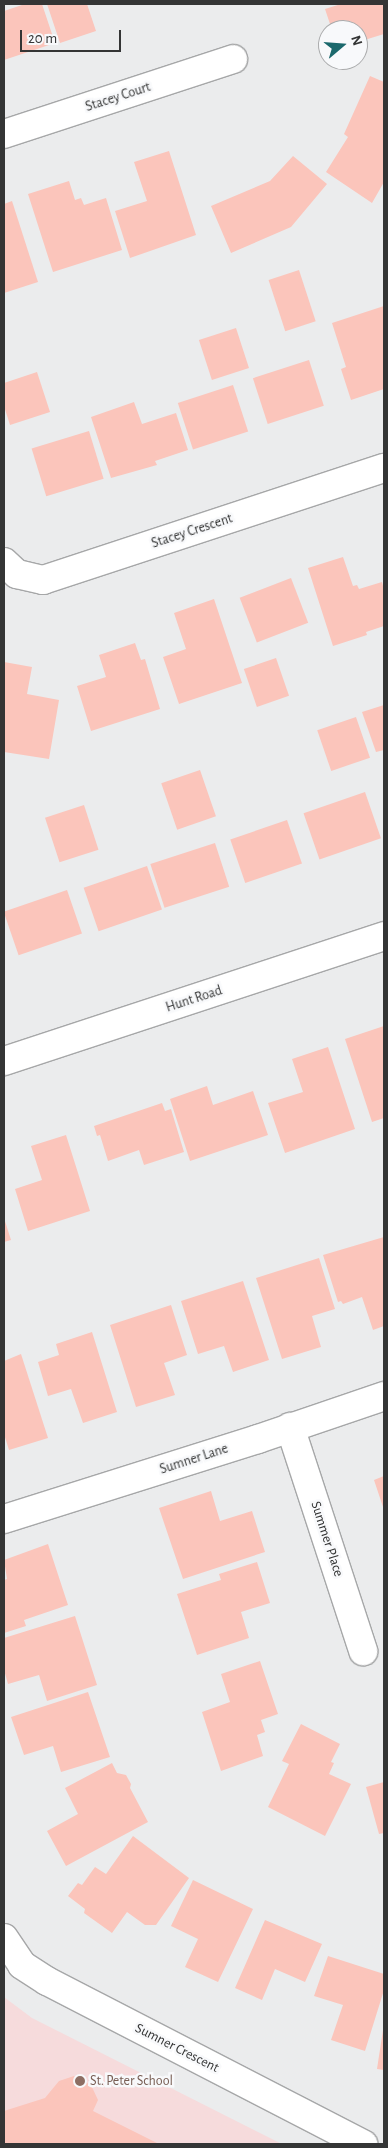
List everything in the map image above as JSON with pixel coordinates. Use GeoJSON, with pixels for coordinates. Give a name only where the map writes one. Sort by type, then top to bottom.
{"type":"FeatureCollection","features":[{"type":"Feature","properties":{"kind":"street","name":"Stacey Court"},"geometry":{"type":"LineString","coordinates":[[4,134],[233,59]]}},
{"type":"Feature","properties":{"kind":"street","name":"Stacey Crescent"},"geometry":{"type":"LineString","coordinates":[[4,562],[17,574],[43,580],[384,468]]}},
{"type":"Feature","properties":{"kind":"street","name":"Hunt Road"},"geometry":{"type":"LineString","coordinates":[[4,1061],[384,936]]}},
{"type":"Feature","properties":{"kind":"street","name":"Sumner Lane"},"geometry":{"type":"LineString","coordinates":[[4,1520],[384,1396]]}},
{"type":"Feature","properties":{"kind":"street","name":"Summer Place"},"geometry":{"type":"LineString","coordinates":[[290,1427],[363,1651]]}},
{"type":"Feature","properties":{"kind":"street","name":"Sumner Crescent"},"geometry":{"type":"LineString","coordinates":[[4,1938],[22,1965],[47,1981],[363,2144]]}},
{"type":"Feature","properties":{"kind":"shaded area","name":"St. Peter School"},"geometry":{"type":"Polygon","coordinates":[[[4,1997],[32,2018],[282,2144],[4,2144],[4,1997]]]}},
{"type":"Feature","properties":{"kind":"building"},"geometry":{"type":"Polygon","coordinates":[[[25,4],[42,4],[55,43],[4,60],[4,11],[25,4]]]}},
{"type":"Feature","properties":{"kind":"building"},"geometry":{"type":"Polygon","coordinates":[[[47,4],[87,4],[96,31],[60,43],[47,4]]]}},
{"type":"Feature","properties":{"kind":"building"},"geometry":{"type":"Polygon","coordinates":[[[341,4],[384,4],[384,34],[368,39],[368,20],[329,20],[325,9],[341,4]]]}},
{"type":"Feature","properties":{"kind":"building"},"geometry":{"type":"Polygon","coordinates":[[[370,76],[384,82],[384,182],[372,203],[326,172],[348,137],[344,134],[370,76]]]}},
{"type":"Feature","properties":{"kind":"building"},"geometry":{"type":"Polygon","coordinates":[[[169,151],[196,235],[130,258],[115,211],[147,201],[134,162],[169,151]]]}},
{"type":"Feature","properties":{"kind":"building"},"geometry":{"type":"Polygon","coordinates":[[[293,156],[327,184],[291,227],[231,253],[211,206],[270,181],[293,156]]]}},
{"type":"Feature","properties":{"kind":"building"},"geometry":{"type":"Polygon","coordinates":[[[69,181],[75,200],[81,198],[84,205],[106,198],[122,250],[53,272],[28,194],[69,181]]]}},
{"type":"Feature","properties":{"kind":"building"},"geometry":{"type":"Polygon","coordinates":[[[12,201],[38,282],[4,293],[4,204],[12,201]]]}},
{"type":"Feature","properties":{"kind":"building"},"geometry":{"type":"Polygon","coordinates":[[[299,270],[316,321],[285,331],[269,280],[299,270]]]}},
{"type":"Feature","properties":{"kind":"building"},"geometry":{"type":"Polygon","coordinates":[[[384,306],[384,389],[351,400],[341,369],[346,367],[332,323],[384,306]]]}},
{"type":"Feature","properties":{"kind":"building"},"geometry":{"type":"Polygon","coordinates":[[[236,328],[249,368],[212,380],[199,340],[236,328]]]}},
{"type":"Feature","properties":{"kind":"building"},"geometry":{"type":"Polygon","coordinates":[[[309,360],[324,406],[268,424],[253,378],[309,360]]]}},
{"type":"Feature","properties":{"kind":"building"},"geometry":{"type":"Polygon","coordinates":[[[37,372],[50,412],[10,425],[4,406],[4,383],[37,372]]]}},
{"type":"Feature","properties":{"kind":"building"},"geometry":{"type":"Polygon","coordinates":[[[233,385],[248,432],[193,450],[178,403],[233,385]]]}},
{"type":"Feature","properties":{"kind":"building"},"geometry":{"type":"Polygon","coordinates":[[[134,402],[142,424],[176,413],[188,450],[155,461],[157,465],[111,478],[91,417],[134,402]]]}},
{"type":"Feature","properties":{"kind":"building"},"geometry":{"type":"Polygon","coordinates":[[[89,431],[104,479],[46,496],[32,449],[89,431]]]}},
{"type":"Feature","properties":{"kind":"building"},"geometry":{"type":"Polygon","coordinates":[[[343,557],[353,586],[357,585],[359,589],[382,582],[384,590],[384,626],[366,632],[367,635],[333,646],[308,568],[343,557]]]}},
{"type":"Feature","properties":{"kind":"building"},"geometry":{"type":"Polygon","coordinates":[[[291,578],[308,623],[257,643],[240,598],[291,578]]]}},
{"type":"Feature","properties":{"kind":"building"},"geometry":{"type":"Polygon","coordinates":[[[214,599],[242,683],[179,704],[163,657],[186,649],[174,613],[214,599]]]}},
{"type":"Feature","properties":{"kind":"building"},"geometry":{"type":"Polygon","coordinates":[[[135,643],[141,660],[145,659],[160,709],[91,731],[77,686],[106,677],[99,655],[135,643]]]}},
{"type":"Feature","properties":{"kind":"building"},"geometry":{"type":"Polygon","coordinates":[[[276,658],[289,696],[257,707],[244,669],[276,658]]]}},
{"type":"Feature","properties":{"kind":"building"},"geometry":{"type":"Polygon","coordinates":[[[4,662],[32,667],[27,694],[59,700],[49,759],[4,752],[4,662]]]}},
{"type":"Feature","properties":{"kind":"building"},"geometry":{"type":"Polygon","coordinates":[[[384,705],[384,750],[376,752],[362,712],[384,705]]]}},
{"type":"Feature","properties":{"kind":"building"},"geometry":{"type":"Polygon","coordinates":[[[356,717],[370,758],[331,771],[317,730],[356,717]]]}},
{"type":"Feature","properties":{"kind":"building"},"geometry":{"type":"Polygon","coordinates":[[[200,770],[216,816],[177,830],[161,783],[200,770]]]}},
{"type":"Feature","properties":{"kind":"building"},"geometry":{"type":"Polygon","coordinates":[[[365,792],[381,838],[319,859],[304,813],[365,792]]]}},
{"type":"Feature","properties":{"kind":"building"},"geometry":{"type":"Polygon","coordinates":[[[84,805],[99,850],[60,862],[45,818],[84,805]]]}},
{"type":"Feature","properties":{"kind":"building"},"geometry":{"type":"Polygon","coordinates":[[[287,820],[302,863],[245,883],[230,840],[287,820]]]}},
{"type":"Feature","properties":{"kind":"building"},"geometry":{"type":"Polygon","coordinates":[[[215,843],[229,887],[165,908],[150,864],[215,843]]]}},
{"type":"Feature","properties":{"kind":"building"},"geometry":{"type":"Polygon","coordinates":[[[147,866],[162,909],[99,931],[84,888],[147,866]]]}},
{"type":"Feature","properties":{"kind":"building"},"geometry":{"type":"Polygon","coordinates":[[[67,890],[82,933],[19,955],[4,912],[67,890]]]}},
{"type":"Feature","properties":{"kind":"building"},"geometry":{"type":"Polygon","coordinates":[[[384,1026],[384,1118],[372,1122],[345,1039],[384,1026]]]}},
{"type":"Feature","properties":{"kind":"building"},"geometry":{"type":"Polygon","coordinates":[[[328,1047],[355,1129],[285,1153],[268,1103],[303,1092],[292,1059],[328,1047]]]}},
{"type":"Feature","properties":{"kind":"building"},"geometry":{"type":"Polygon","coordinates":[[[207,1086],[213,1105],[253,1091],[268,1135],[190,1161],[170,1099],[207,1086]]]}},
{"type":"Feature","properties":{"kind":"building"},"geometry":{"type":"Polygon","coordinates":[[[162,1103],[165,1111],[171,1109],[184,1152],[144,1165],[139,1150],[108,1161],[100,1135],[97,1136],[94,1126],[162,1103]]]}},
{"type":"Feature","properties":{"kind":"building"},"geometry":{"type":"Polygon","coordinates":[[[66,1135],[90,1211],[28,1231],[15,1189],[42,1180],[31,1146],[66,1135]]]}},
{"type":"Feature","properties":{"kind":"building"},"geometry":{"type":"Polygon","coordinates":[[[4,1218],[11,1240],[4,1242],[4,1218]]]}},
{"type":"Feature","properties":{"kind":"building"},"geometry":{"type":"Polygon","coordinates":[[[384,1237],[384,1326],[373,1330],[362,1297],[343,1304],[341,1301],[338,1302],[323,1255],[384,1237]]]}},
{"type":"Feature","properties":{"kind":"building"},"geometry":{"type":"Polygon","coordinates":[[[319,1258],[335,1309],[312,1316],[321,1347],[282,1359],[256,1278],[319,1258]]]}},
{"type":"Feature","properties":{"kind":"building"},"geometry":{"type":"Polygon","coordinates":[[[243,1281],[269,1360],[233,1372],[224,1346],[198,1354],[181,1301],[243,1281]]]}},
{"type":"Feature","properties":{"kind":"building"},"geometry":{"type":"Polygon","coordinates":[[[171,1305],[187,1355],[164,1363],[175,1395],[136,1407],[110,1325],[171,1305]]]}},
{"type":"Feature","properties":{"kind":"building"},"geometry":{"type":"Polygon","coordinates":[[[92,1332],[117,1412],[83,1423],[71,1389],[48,1396],[38,1362],[59,1355],[56,1344],[92,1332]]]}},
{"type":"Feature","properties":{"kind":"building"},"geometry":{"type":"Polygon","coordinates":[[[21,1354],[48,1438],[9,1450],[4,1434],[4,1361],[21,1354]]]}},
{"type":"Feature","properties":{"kind":"building"},"geometry":{"type":"Polygon","coordinates":[[[384,1476],[384,1510],[374,1480],[384,1476]]]}},
{"type":"Feature","properties":{"kind":"building"},"geometry":{"type":"Polygon","coordinates":[[[211,1491],[220,1521],[252,1511],[265,1552],[183,1579],[159,1508],[211,1491]]]}},
{"type":"Feature","properties":{"kind":"building"},"geometry":{"type":"Polygon","coordinates":[[[48,1544],[68,1605],[24,1620],[26,1626],[4,1633],[4,1580],[7,1579],[4,1560],[48,1544]]]}},
{"type":"Feature","properties":{"kind":"building"},"geometry":{"type":"Polygon","coordinates":[[[257,1562],[270,1603],[241,1612],[249,1638],[197,1655],[177,1594],[221,1580],[219,1574],[257,1562]]]}},
{"type":"Feature","properties":{"kind":"building"},"geometry":{"type":"Polygon","coordinates":[[[75,1616],[97,1685],[47,1701],[39,1675],[8,1684],[4,1670],[4,1638],[75,1616]]]}},
{"type":"Feature","properties":{"kind":"building"},"geometry":{"type":"Polygon","coordinates":[[[260,1661],[278,1714],[261,1720],[265,1732],[257,1735],[263,1756],[221,1771],[202,1712],[230,1702],[221,1674],[260,1661]]]}},
{"type":"Feature","properties":{"kind":"building"},"geometry":{"type":"Polygon","coordinates":[[[88,1692],[110,1757],[61,1772],[53,1746],[24,1755],[11,1717],[88,1692]]]}},
{"type":"Feature","properties":{"kind":"building"},"geometry":{"type":"Polygon","coordinates":[[[301,1724],[340,1744],[331,1762],[334,1763],[329,1774],[351,1784],[325,1836],[268,1807],[289,1764],[282,1761],[301,1724]]]}},
{"type":"Feature","properties":{"kind":"building"},"geometry":{"type":"Polygon","coordinates":[[[112,1763],[117,1773],[126,1775],[131,1784],[130,1788],[148,1822],[66,1866],[47,1831],[78,1814],[65,1788],[112,1763]]]}},
{"type":"Feature","properties":{"kind":"building"},"geometry":{"type":"Polygon","coordinates":[[[384,1782],[384,1833],[379,1834],[366,1787],[384,1782]]]}},
{"type":"Feature","properties":{"kind":"building"},"geometry":{"type":"Polygon","coordinates":[[[133,1836],[189,1878],[156,1925],[145,1925],[127,1912],[112,1933],[84,1913],[85,1909],[68,1896],[78,1883],[82,1885],[95,1867],[106,1874],[133,1836]]]}},
{"type":"Feature","properties":{"kind":"building"},"geometry":{"type":"Polygon","coordinates":[[[193,1880],[253,1909],[218,1982],[185,1967],[198,1939],[171,1926],[193,1880]]]}},
{"type":"Feature","properties":{"kind":"building"},"geometry":{"type":"Polygon","coordinates":[[[265,1920],[322,1944],[305,1982],[275,1969],[262,2000],[235,1988],[265,1920]]]}},
{"type":"Feature","properties":{"kind":"building"},"geometry":{"type":"Polygon","coordinates":[[[328,1956],[384,1974],[384,1990],[365,2051],[331,2040],[343,2005],[314,1996],[328,1956]]]}},
{"type":"Feature","properties":{"kind":"building"},"geometry":{"type":"Polygon","coordinates":[[[384,2030],[384,2070],[377,2069],[384,2030]]]}},
{"type":"Feature","properties":{"kind":"building"},"geometry":{"type":"Polygon","coordinates":[[[74,2076],[91,2085],[98,2100],[93,2111],[159,2144],[4,2144],[4,2111],[45,2098],[59,2081],[74,2076]]]}},
{"type":"Feature","properties":{"kind":"place","name":"St. Peter School"},"geometry":{"type":"Point","coordinates":[80,2081]}}]}
